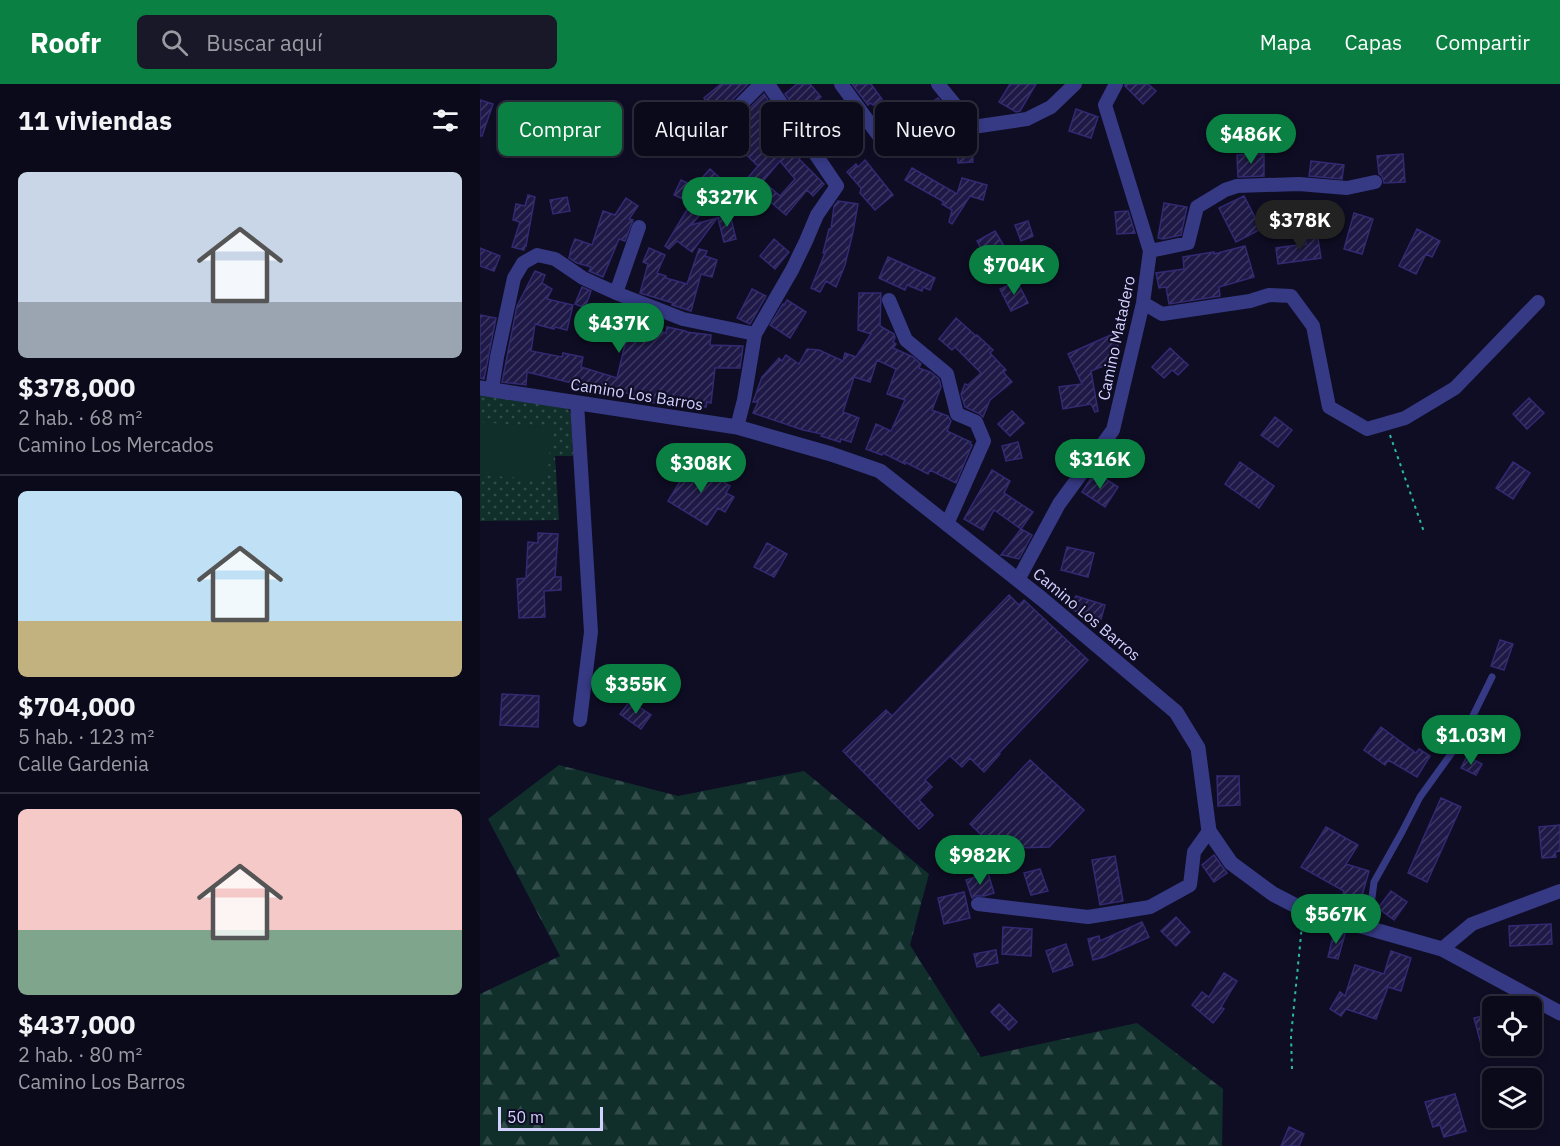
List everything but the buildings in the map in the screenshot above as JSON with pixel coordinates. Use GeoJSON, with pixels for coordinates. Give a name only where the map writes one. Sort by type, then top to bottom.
{"type":"FeatureCollection","features":[{"type":"Feature","properties":{"kind":"street"},"geometry":{"type":"LineString","coordinates":[[743,102],[761,84]]}},
{"type":"Feature","properties":{"kind":"street"},"geometry":{"type":"LineString","coordinates":[[737,427],[755,334],[792,270],[817,215],[837,186],[768,84]]}},
{"type":"Feature","properties":{"kind":"street"},"geometry":{"type":"LineString","coordinates":[[840,84],[875,131]]}},
{"type":"Feature","properties":{"kind":"street"},"geometry":{"type":"LineString","coordinates":[[938,84],[953,102]]}},
{"type":"Feature","properties":{"kind":"street"},"geometry":{"type":"LineString","coordinates":[[977,126],[1027,119],[1051,107],[1075,84]]}},
{"type":"Feature","properties":{"kind":"street","name":"Camino Matadero"},"geometry":{"type":"LineString","coordinates":[[1018,579],[1059,504],[1113,430],[1143,303],[1150,250],[1106,105],[1116,84]]}},
{"type":"Feature","properties":{"kind":"street"},"geometry":{"type":"LineString","coordinates":[[1150,250],[1188,243],[1197,207],[1225,190],[1237,186],[1299,184],[1347,188],[1375,182]]}},
{"type":"Feature","properties":{"kind":"street"},"geometry":{"type":"LineString","coordinates":[[616,293],[639,227]]}},
{"type":"Feature","properties":{"kind":"street"},"geometry":{"type":"LineString","coordinates":[[486,388],[497,357],[514,278],[523,263],[537,255],[555,259],[583,278],[683,320],[755,334]]}},
{"type":"Feature","properties":{"kind":"street"},"geometry":{"type":"LineString","coordinates":[[1143,303],[1162,314],[1269,296],[1291,296],[1313,326],[1329,407],[1367,429],[1405,418],[1455,388],[1538,303]]}},
{"type":"Feature","properties":{"kind":"street"},"geometry":{"type":"LineString","coordinates":[[889,300],[906,340],[947,374],[957,414],[976,422],[984,441],[947,524]]}},
{"type":"Feature","properties":{"kind":"street","name":"Camino Los Barros"},"geometry":{"type":"LineString","coordinates":[[486,388],[737,427],[831,454],[880,471],[1018,579],[1176,712],[1198,748],[1209,831],[1231,863],[1273,894],[1304,910],[1442,949],[1560,1013]]}},
{"type":"Feature","properties":{"kind":"street"},"geometry":{"type":"LineString","coordinates":[[577,403],[591,632],[580,720]]}},
{"type":"Feature","properties":{"kind":"street"},"geometry":{"type":"LineString","coordinates":[[978,904],[1088,917],[1150,907],[1190,885],[1194,852],[1209,831]]}},
{"type":"Feature","properties":{"kind":"street"},"geometry":{"type":"LineString","coordinates":[[1442,949],[1472,924],[1560,891]]}},
{"type":"Feature","properties":{"kind":"lane"},"geometry":{"type":"LineString","coordinates":[[1368,928],[1374,882],[1420,797],[1461,740],[1492,677]]}},
{"type":"Feature","properties":{"kind":"path"},"geometry":{"type":"LineString","coordinates":[[1386,424],[1424,532]]}},
{"type":"Feature","properties":{"kind":"path"},"geometry":{"type":"LineString","coordinates":[[1292,1069],[1291,1036],[1304,910]]}},
{"type":"Feature","properties":{"kind":"green space"},"geometry":{"type":"Polygon","coordinates":[[[480,394],[565,407],[569,410],[573,456],[555,456],[559,520],[480,521],[480,394]]]}},
{"type":"Feature","properties":{"kind":"green space"},"geometry":{"type":"Polygon","coordinates":[[[480,422],[552,428],[547,480],[480,475],[480,422]]]}},
{"type":"Feature","properties":{"kind":"green space"},"geometry":{"type":"Polygon","coordinates":[[[559,765],[678,796],[804,771],[929,874],[910,945],[981,1057],[1137,1023],[1223,1089],[1222,1146],[480,1146],[480,994],[560,956],[488,819],[559,765]]]}}]}
